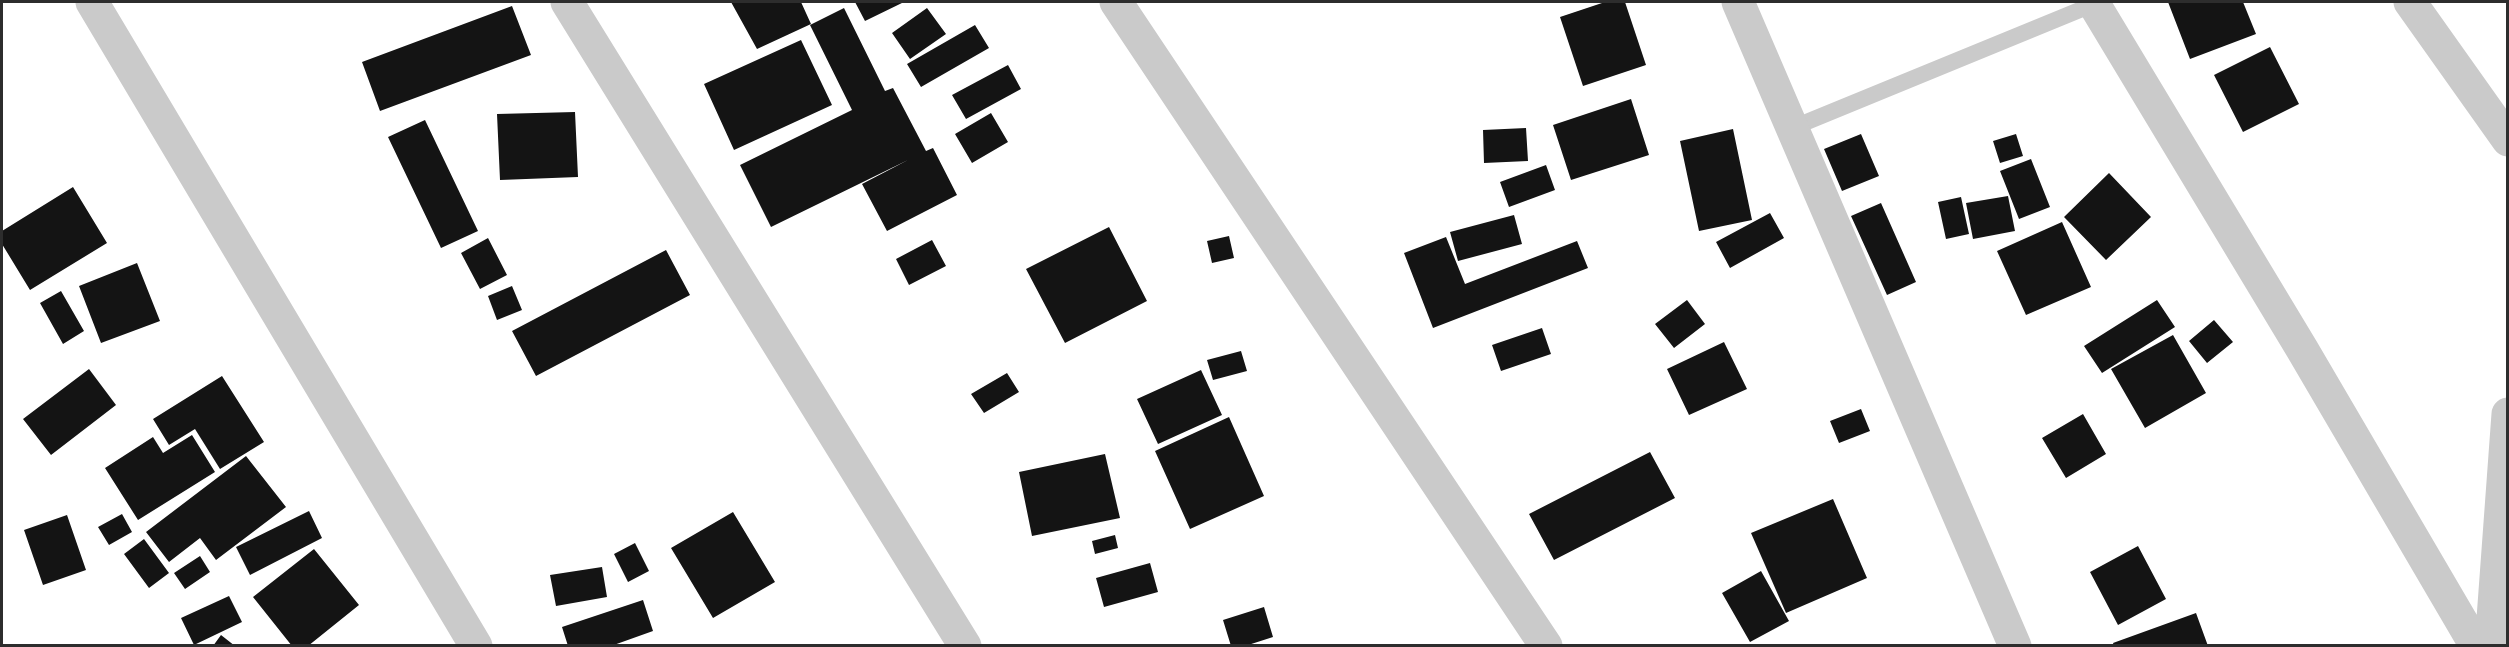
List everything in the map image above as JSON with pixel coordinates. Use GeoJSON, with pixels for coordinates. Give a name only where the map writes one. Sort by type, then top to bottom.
{"type":"FeatureCollection","features":[{"type":"Feature","properties":{"kind":"street"},"geometry":{"type":"LineString","coordinates":[[92,2],[476,645]]}},
{"type":"Feature","properties":{"kind":"street"},"geometry":{"type":"LineString","coordinates":[[567,2],[965,645]]}},
{"type":"Feature","properties":{"kind":"street"},"geometry":{"type":"LineString","coordinates":[[1116,2],[1546,645]]}},
{"type":"Feature","properties":{"kind":"street"},"geometry":{"type":"LineString","coordinates":[[1738,2],[2015,645]]}},
{"type":"Feature","properties":{"kind":"street"},"geometry":{"type":"LineString","coordinates":[[2410,2],[2508,140]]}},
{"type":"Feature","properties":{"kind":"street"},"geometry":{"type":"LineString","coordinates":[[2097,3],[2476,645]]}},
{"type":"Feature","properties":{"kind":"street"},"geometry":{"type":"LineString","coordinates":[[2491,645],[2508,414]]}},
{"type":"Feature","properties":{"kind":"lane"},"geometry":{"type":"LineString","coordinates":[[1792,128],[2097,3]]}},
{"type":"Feature","properties":{"kind":"building"},"geometry":{"type":"Polygon","coordinates":[[[731,2],[801,2],[811,24],[757,49],[731,2]]]}},
{"type":"Feature","properties":{"kind":"building"},"geometry":{"type":"Polygon","coordinates":[[[855,2],[904,2],[865,21],[855,2]]]}},
{"type":"Feature","properties":{"kind":"building"},"geometry":{"type":"Polygon","coordinates":[[[1605,2],[1625,2],[1646,65],[1583,86],[1560,17],[1605,2]]]}},
{"type":"Feature","properties":{"kind":"building"},"geometry":{"type":"Polygon","coordinates":[[[2168,2],[2243,2],[2256,34],[2190,59],[2168,2]]]}},
{"type":"Feature","properties":{"kind":"building"},"geometry":{"type":"Polygon","coordinates":[[[512,6],[531,55],[380,111],[362,62],[512,6]]]}},
{"type":"Feature","properties":{"kind":"building"},"geometry":{"type":"Polygon","coordinates":[[[844,8],[885,91],[893,88],[926,151],[933,148],[957,195],[887,231],[862,184],[908,160],[771,227],[740,165],[852,110],[810,25],[844,8]]]}},
{"type":"Feature","properties":{"kind":"building"},"geometry":{"type":"Polygon","coordinates":[[[927,8],[946,34],[910,59],[892,33],[927,8]]]}},
{"type":"Feature","properties":{"kind":"building"},"geometry":{"type":"Polygon","coordinates":[[[975,25],[989,48],[921,87],[907,64],[975,25]]]}},
{"type":"Feature","properties":{"kind":"building"},"geometry":{"type":"Polygon","coordinates":[[[801,40],[832,105],[734,150],[704,84],[801,40]]]}},
{"type":"Feature","properties":{"kind":"building"},"geometry":{"type":"Polygon","coordinates":[[[2270,47],[2299,104],[2243,132],[2214,75],[2270,47]]]}},
{"type":"Feature","properties":{"kind":"building"},"geometry":{"type":"Polygon","coordinates":[[[1008,65],[1021,89],[966,119],[952,95],[1008,65]]]}},
{"type":"Feature","properties":{"kind":"building"},"geometry":{"type":"Polygon","coordinates":[[[1631,99],[1649,155],[1571,180],[1553,125],[1631,99]]]}},
{"type":"Feature","properties":{"kind":"building"},"geometry":{"type":"Polygon","coordinates":[[[575,112],[578,177],[500,180],[497,114],[575,112]]]}},
{"type":"Feature","properties":{"kind":"building"},"geometry":{"type":"Polygon","coordinates":[[[991,113],[1008,142],[972,163],[955,134],[991,113]]]}},
{"type":"Feature","properties":{"kind":"building"},"geometry":{"type":"Polygon","coordinates":[[[425,120],[478,231],[441,248],[388,137],[425,120]]]}},
{"type":"Feature","properties":{"kind":"building"},"geometry":{"type":"Polygon","coordinates":[[[1526,128],[1528,161],[1484,163],[1483,130],[1526,128]]]}},
{"type":"Feature","properties":{"kind":"building"},"geometry":{"type":"Polygon","coordinates":[[[1733,129],[1752,220],[1699,231],[1680,141],[1733,129]]]}},
{"type":"Feature","properties":{"kind":"building"},"geometry":{"type":"Polygon","coordinates":[[[1861,134],[1879,176],[1842,191],[1824,149],[1861,134]]]}},
{"type":"Feature","properties":{"kind":"building"},"geometry":{"type":"Polygon","coordinates":[[[2016,134],[2023,156],[2000,163],[1993,141],[2016,134]]]}},
{"type":"Feature","properties":{"kind":"building"},"geometry":{"type":"Polygon","coordinates":[[[2031,159],[2050,207],[2019,219],[2000,171],[2031,159]]]}},
{"type":"Feature","properties":{"kind":"building"},"geometry":{"type":"Polygon","coordinates":[[[1546,165],[1555,190],[1509,207],[1500,182],[1546,165]]]}},
{"type":"Feature","properties":{"kind":"building"},"geometry":{"type":"Polygon","coordinates":[[[2109,173],[2151,217],[2106,260],[2064,217],[2109,173]]]}},
{"type":"Feature","properties":{"kind":"building"},"geometry":{"type":"Polygon","coordinates":[[[73,187],[107,243],[30,290],[2,244],[2,231],[73,187]]]}},
{"type":"Feature","properties":{"kind":"building"},"geometry":{"type":"Polygon","coordinates":[[[2008,196],[2015,231],[1973,239],[1966,203],[2008,196]]]}},
{"type":"Feature","properties":{"kind":"building"},"geometry":{"type":"Polygon","coordinates":[[[1961,197],[1969,234],[1946,239],[1938,202],[1961,197]]]}},
{"type":"Feature","properties":{"kind":"building"},"geometry":{"type":"Polygon","coordinates":[[[1881,203],[1916,282],[1887,295],[1851,216],[1881,203]]]}},
{"type":"Feature","properties":{"kind":"building"},"geometry":{"type":"Polygon","coordinates":[[[1770,213],[1784,238],[1730,268],[1716,242],[1770,213]]]}},
{"type":"Feature","properties":{"kind":"building"},"geometry":{"type":"Polygon","coordinates":[[[1514,215],[1522,244],[1458,261],[1450,232],[1514,215]]]}},
{"type":"Feature","properties":{"kind":"building"},"geometry":{"type":"Polygon","coordinates":[[[2062,222],[2091,287],[2026,315],[1997,251],[2062,222]]]}},
{"type":"Feature","properties":{"kind":"building"},"geometry":{"type":"Polygon","coordinates":[[[1109,227],[1147,301],[1065,343],[1026,269],[1109,227]]]}},
{"type":"Feature","properties":{"kind":"building"},"geometry":{"type":"Polygon","coordinates":[[[1229,236],[1234,258],[1212,263],[1207,241],[1229,236]]]}},
{"type":"Feature","properties":{"kind":"building"},"geometry":{"type":"Polygon","coordinates":[[[1446,237],[1465,284],[1577,241],[1588,268],[1433,328],[1404,253],[1446,237]]]}},
{"type":"Feature","properties":{"kind":"building"},"geometry":{"type":"Polygon","coordinates":[[[488,238],[507,275],[480,289],[461,253],[488,238]]]}},
{"type":"Feature","properties":{"kind":"building"},"geometry":{"type":"Polygon","coordinates":[[[932,240],[946,266],[909,285],[896,259],[932,240]]]}},
{"type":"Feature","properties":{"kind":"building"},"geometry":{"type":"Polygon","coordinates":[[[666,250],[690,295],[536,376],[512,331],[666,250]]]}},
{"type":"Feature","properties":{"kind":"building"},"geometry":{"type":"Polygon","coordinates":[[[137,263],[160,321],[101,343],[79,286],[137,263]]]}},
{"type":"Feature","properties":{"kind":"building"},"geometry":{"type":"Polygon","coordinates":[[[512,286],[522,310],[497,320],[488,296],[512,286]]]}},
{"type":"Feature","properties":{"kind":"building"},"geometry":{"type":"Polygon","coordinates":[[[61,291],[84,331],[63,344],[40,303],[61,291]]]}},
{"type":"Feature","properties":{"kind":"building"},"geometry":{"type":"Polygon","coordinates":[[[1687,300],[1705,324],[1674,348],[1655,324],[1687,300]]]}},
{"type":"Feature","properties":{"kind":"building"},"geometry":{"type":"Polygon","coordinates":[[[2157,300],[2175,327],[2102,373],[2084,346],[2157,300]]]}},
{"type":"Feature","properties":{"kind":"building"},"geometry":{"type":"Polygon","coordinates":[[[2214,320],[2233,342],[2207,363],[2189,341],[2214,320]]]}},
{"type":"Feature","properties":{"kind":"building"},"geometry":{"type":"Polygon","coordinates":[[[1542,328],[1551,354],[1501,371],[1492,345],[1542,328]]]}},
{"type":"Feature","properties":{"kind":"building"},"geometry":{"type":"Polygon","coordinates":[[[2173,335],[2206,393],[2145,428],[2111,369],[2173,335]]]}},
{"type":"Feature","properties":{"kind":"building"},"geometry":{"type":"Polygon","coordinates":[[[1724,342],[1747,389],[1689,415],[1667,369],[1724,342]]]}},
{"type":"Feature","properties":{"kind":"building"},"geometry":{"type":"Polygon","coordinates":[[[1241,351],[1247,371],[1213,380],[1207,360],[1241,351]]]}},
{"type":"Feature","properties":{"kind":"building"},"geometry":{"type":"Polygon","coordinates":[[[89,369],[116,405],[51,455],[23,419],[89,369]]]}},
{"type":"Feature","properties":{"kind":"building"},"geometry":{"type":"Polygon","coordinates":[[[1201,370],[1222,415],[1158,444],[1137,399],[1201,370]]]}},
{"type":"Feature","properties":{"kind":"building"},"geometry":{"type":"Polygon","coordinates":[[[1007,373],[1019,392],[984,413],[971,394],[1007,373]]]}},
{"type":"Feature","properties":{"kind":"building"},"geometry":{"type":"Polygon","coordinates":[[[222,376],[264,442],[220,469],[195,429],[169,445],[153,419],[222,376]]]}},
{"type":"Feature","properties":{"kind":"building"},"geometry":{"type":"Polygon","coordinates":[[[1861,409],[1870,431],[1839,443],[1830,421],[1861,409]]]}},
{"type":"Feature","properties":{"kind":"building"},"geometry":{"type":"Polygon","coordinates":[[[2083,414],[2106,454],[2066,478],[2042,438],[2083,414]]]}},
{"type":"Feature","properties":{"kind":"building"},"geometry":{"type":"Polygon","coordinates":[[[1229,417],[1264,496],[1190,529],[1155,451],[1229,417]]]}},
{"type":"Feature","properties":{"kind":"building"},"geometry":{"type":"Polygon","coordinates":[[[192,435],[215,472],[138,520],[105,468],[153,437],[163,453],[192,435]]]}},
{"type":"Feature","properties":{"kind":"building"},"geometry":{"type":"Polygon","coordinates":[[[1650,452],[1675,498],[1554,560],[1529,514],[1650,452]]]}},
{"type":"Feature","properties":{"kind":"building"},"geometry":{"type":"Polygon","coordinates":[[[1105,454],[1120,518],[1032,536],[1019,472],[1105,454]]]}},
{"type":"Feature","properties":{"kind":"building"},"geometry":{"type":"Polygon","coordinates":[[[246,456],[286,507],[216,560],[200,538],[169,562],[146,532],[246,456]]]}},
{"type":"Feature","properties":{"kind":"building"},"geometry":{"type":"Polygon","coordinates":[[[1833,499],[1867,578],[1786,613],[1751,533],[1833,499]]]}},
{"type":"Feature","properties":{"kind":"building"},"geometry":{"type":"Polygon","coordinates":[[[309,511],[322,538],[250,575],[236,547],[309,511]]]}},
{"type":"Feature","properties":{"kind":"building"},"geometry":{"type":"Polygon","coordinates":[[[733,512],[775,582],[713,618],[671,548],[733,512]]]}},
{"type":"Feature","properties":{"kind":"building"},"geometry":{"type":"Polygon","coordinates":[[[122,514],[132,532],[109,545],[98,527],[122,514]]]}},
{"type":"Feature","properties":{"kind":"building"},"geometry":{"type":"Polygon","coordinates":[[[67,515],[86,570],[43,585],[24,530],[67,515]]]}},
{"type":"Feature","properties":{"kind":"building"},"geometry":{"type":"Polygon","coordinates":[[[1115,535],[1118,548],[1095,554],[1092,541],[1115,535]]]}},
{"type":"Feature","properties":{"kind":"building"},"geometry":{"type":"Polygon","coordinates":[[[144,539],[169,573],[149,588],[124,554],[144,539]]]}},
{"type":"Feature","properties":{"kind":"building"},"geometry":{"type":"Polygon","coordinates":[[[635,543],[649,571],[628,582],[614,554],[635,543]]]}},
{"type":"Feature","properties":{"kind":"building"},"geometry":{"type":"Polygon","coordinates":[[[2138,546],[2166,599],[2118,625],[2090,572],[2138,546]]]}},
{"type":"Feature","properties":{"kind":"building"},"geometry":{"type":"Polygon","coordinates":[[[314,549],[359,605],[308,646],[292,646],[253,597],[314,549]]]}},
{"type":"Feature","properties":{"kind":"building"},"geometry":{"type":"Polygon","coordinates":[[[200,556],[210,572],[185,589],[174,573],[200,556]]]}},
{"type":"Feature","properties":{"kind":"building"},"geometry":{"type":"Polygon","coordinates":[[[1150,563],[1158,592],[1104,607],[1096,578],[1150,563]]]}},
{"type":"Feature","properties":{"kind":"building"},"geometry":{"type":"Polygon","coordinates":[[[602,567],[607,597],[556,606],[550,575],[602,567]]]}},
{"type":"Feature","properties":{"kind":"building"},"geometry":{"type":"Polygon","coordinates":[[[1761,571],[1789,621],[1750,642],[1722,593],[1761,571]]]}},
{"type":"Feature","properties":{"kind":"building"},"geometry":{"type":"Polygon","coordinates":[[[229,596],[242,622],[194,645],[181,618],[229,596]]]}},
{"type":"Feature","properties":{"kind":"building"},"geometry":{"type":"Polygon","coordinates":[[[643,600],[653,631],[611,646],[568,646],[562,627],[643,600]]]}},
{"type":"Feature","properties":{"kind":"building"},"geometry":{"type":"Polygon","coordinates":[[[1264,607],[1273,637],[1245,646],[1231,646],[1223,620],[1264,607]]]}},
{"type":"Feature","properties":{"kind":"building"},"geometry":{"type":"Polygon","coordinates":[[[2196,613],[2208,646],[2114,646],[2113,643],[2196,613]]]}},
{"type":"Feature","properties":{"kind":"building"},"geometry":{"type":"Polygon","coordinates":[[[221,635],[235,646],[213,646],[221,635]]]}}]}
